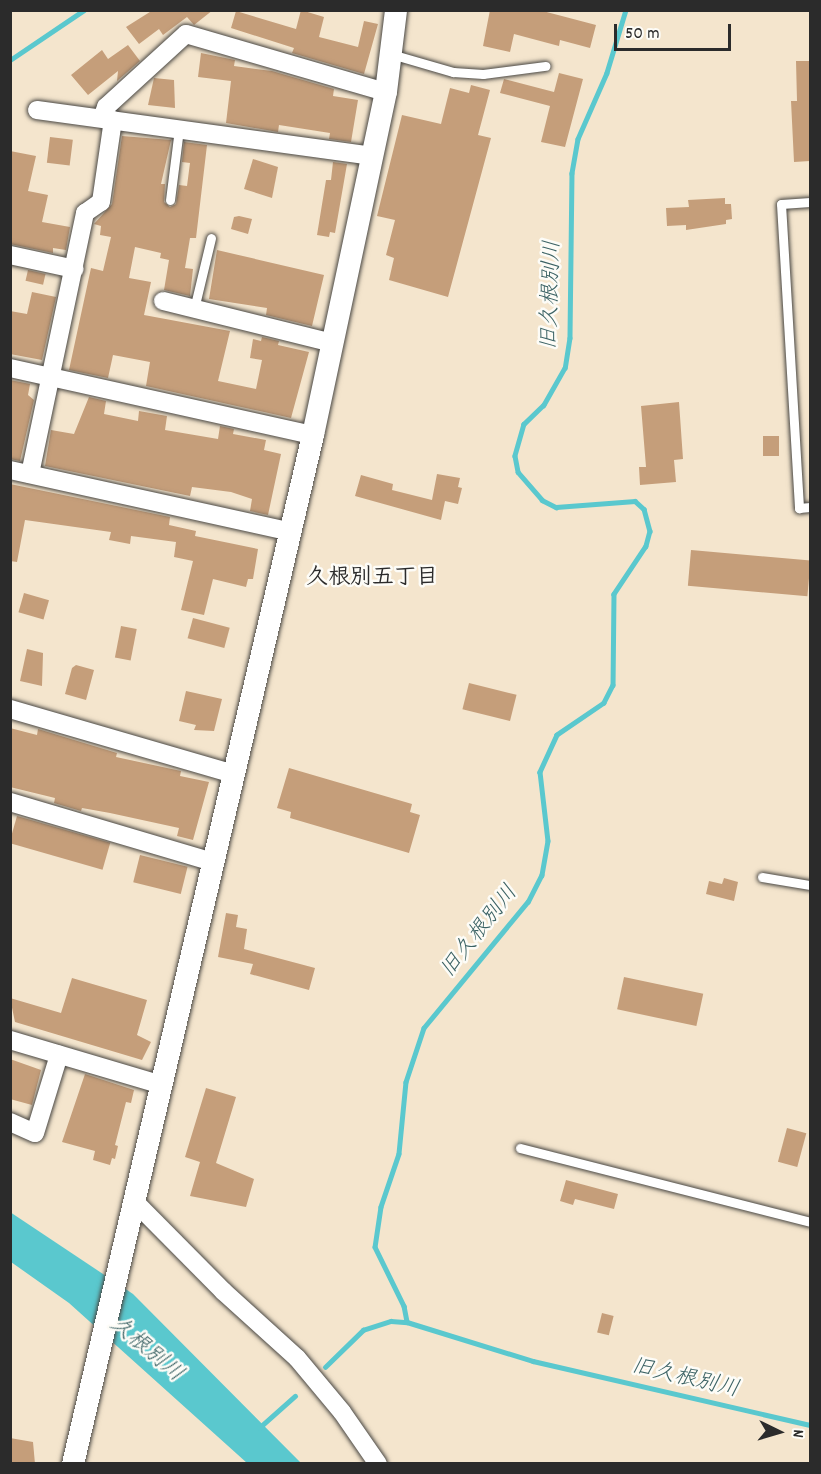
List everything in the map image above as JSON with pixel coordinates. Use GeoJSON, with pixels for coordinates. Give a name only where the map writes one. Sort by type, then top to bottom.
{"type":"FeatureCollection","features":[{"type":"Feature","properties":{"kind":"street"},"geometry":{"type":"LineString","coordinates":[[74,1464],[90,1383],[162,1085],[313,435],[386,92],[396,10]]}},
{"type":"Feature","properties":{"kind":"street"},"geometry":{"type":"LineString","coordinates":[[30,474],[85,213],[101,202],[108,119],[106,106],[186,34],[386,92]]}},
{"type":"Feature","properties":{"kind":"street"},"geometry":{"type":"LineString","coordinates":[[37,110],[373,156]]}},
{"type":"Feature","properties":{"kind":"street"},"geometry":{"type":"LineString","coordinates":[[10,255],[75,269]]}},
{"type":"Feature","properties":{"kind":"street"},"geometry":{"type":"LineString","coordinates":[[163,301],[333,343]]}},
{"type":"Feature","properties":{"kind":"street"},"geometry":{"type":"LineString","coordinates":[[10,368],[313,435]]}},
{"type":"Feature","properties":{"kind":"street"},"geometry":{"type":"LineString","coordinates":[[10,470],[291,532]]}},
{"type":"Feature","properties":{"kind":"street"},"geometry":{"type":"LineString","coordinates":[[10,709],[234,774]]}},
{"type":"Feature","properties":{"kind":"street"},"geometry":{"type":"LineString","coordinates":[[10,802],[213,862]]}},
{"type":"Feature","properties":{"kind":"street"},"geometry":{"type":"LineString","coordinates":[[10,1040],[162,1085]]}},
{"type":"Feature","properties":{"kind":"street"},"geometry":{"type":"LineString","coordinates":[[10,1122],[35,1133],[59,1055]]}},
{"type":"Feature","properties":{"kind":"street"},"geometry":{"type":"LineString","coordinates":[[134,1201],[223,1291],[297,1358],[342,1412],[378,1464]]}},
{"type":"Feature","properties":{"kind":"lane"},"geometry":{"type":"LineString","coordinates":[[391,54],[453,72],[483,74],[545,66]]}},
{"type":"Feature","properties":{"kind":"lane"},"geometry":{"type":"LineString","coordinates":[[170,200],[179,129]]}},
{"type":"Feature","properties":{"kind":"lane"},"geometry":{"type":"LineString","coordinates":[[810,202],[781,204],[799,508],[810,507]]}},
{"type":"Feature","properties":{"kind":"lane"},"geometry":{"type":"LineString","coordinates":[[194,309],[211,238]]}},
{"type":"Feature","properties":{"kind":"lane"},"geometry":{"type":"LineString","coordinates":[[762,877],[810,885]]}},
{"type":"Feature","properties":{"kind":"lane"},"geometry":{"type":"LineString","coordinates":[[520,1148],[810,1222]]}},
{"type":"Feature","properties":{"kind":"water","name":"久根別川"},"geometry":{"type":"Polygon","coordinates":[[[10,1212],[133,1294],[301,1463],[247,1463],[69,1303],[11,1262],[10,1212]]]}},
{"type":"Feature","properties":{"kind":"building"},"geometry":{"type":"Polygon","coordinates":[[[153,10],[213,10],[194,25],[187,17],[163,35],[159,29],[139,44],[126,27],[153,10]]]}},
{"type":"Feature","properties":{"kind":"building"},"geometry":{"type":"Polygon","coordinates":[[[301,10],[324,17],[319,37],[358,47],[364,21],[378,24],[364,74],[292,53],[294,48],[231,28],[236,11],[296,29],[301,10]]]}},
{"type":"Feature","properties":{"kind":"building"},"geometry":{"type":"Polygon","coordinates":[[[490,10],[539,10],[596,25],[590,48],[560,40],[559,46],[514,34],[510,52],[483,46],[490,10]]]}},
{"type":"Feature","properties":{"kind":"building"},"geometry":{"type":"Polygon","coordinates":[[[128,45],[140,61],[117,81],[118,71],[88,95],[71,75],[102,50],[108,59],[128,45]]]}},
{"type":"Feature","properties":{"kind":"building"},"geometry":{"type":"Polygon","coordinates":[[[201,53],[235,60],[234,66],[272,71],[334,89],[333,96],[358,100],[351,142],[329,139],[330,133],[279,125],[278,132],[226,123],[231,81],[198,77],[201,53]]]}},
{"type":"Feature","properties":{"kind":"building"},"geometry":{"type":"Polygon","coordinates":[[[796,61],[810,61],[810,161],[794,162],[791,101],[797,101],[796,61]]]}},
{"type":"Feature","properties":{"kind":"building"},"geometry":{"type":"Polygon","coordinates":[[[559,73],[583,79],[565,147],[541,142],[550,106],[500,93],[504,79],[554,92],[559,73]]]}},
{"type":"Feature","properties":{"kind":"building"},"geometry":{"type":"Polygon","coordinates":[[[154,78],[174,80],[175,108],[148,105],[154,78]]]}},
{"type":"Feature","properties":{"kind":"building"},"geometry":{"type":"Polygon","coordinates":[[[471,85],[490,90],[478,135],[491,138],[448,297],[389,280],[394,258],[386,255],[395,220],[377,216],[402,115],[441,124],[450,88],[469,93],[471,85]]]}},
{"type":"Feature","properties":{"kind":"building"},"geometry":{"type":"Polygon","coordinates":[[[122,136],[171,140],[161,184],[165,184],[164,202],[170,207],[176,204],[179,185],[187,186],[190,163],[182,162],[184,142],[207,145],[196,238],[190,238],[185,268],[193,269],[190,296],[164,290],[169,260],[160,258],[161,253],[135,247],[129,278],[151,282],[144,315],[230,331],[218,381],[256,389],[262,360],[250,358],[253,339],[261,341],[262,337],[279,341],[278,345],[309,352],[291,418],[146,386],[150,362],[113,355],[108,378],[69,370],[91,268],[103,271],[111,237],[100,235],[101,226],[94,224],[112,204],[122,136]]]}},
{"type":"Feature","properties":{"kind":"building"},"geometry":{"type":"Polygon","coordinates":[[[50,137],[73,140],[70,166],[47,163],[50,137]]]}},
{"type":"Feature","properties":{"kind":"building"},"geometry":{"type":"Polygon","coordinates":[[[10,151],[36,156],[28,191],[48,195],[42,222],[70,227],[66,250],[53,248],[53,253],[10,244],[10,151]]]}},
{"type":"Feature","properties":{"kind":"building"},"geometry":{"type":"Polygon","coordinates":[[[253,159],[278,167],[272,198],[244,189],[253,159]]]}},
{"type":"Feature","properties":{"kind":"building"},"geometry":{"type":"Polygon","coordinates":[[[333,162],[347,164],[335,233],[330,232],[329,237],[317,235],[326,180],[331,180],[333,162]]]}},
{"type":"Feature","properties":{"kind":"building"},"geometry":{"type":"Polygon","coordinates":[[[725,198],[725,204],[731,204],[732,219],[726,220],[726,224],[686,230],[686,225],[667,226],[666,208],[689,207],[688,200],[725,198]]]}},
{"type":"Feature","properties":{"kind":"building"},"geometry":{"type":"Polygon","coordinates":[[[234,217],[252,219],[248,234],[231,229],[234,217]]]}},
{"type":"Feature","properties":{"kind":"building"},"geometry":{"type":"Polygon","coordinates":[[[217,250],[324,275],[312,326],[266,315],[267,308],[209,299],[217,250]]]}},
{"type":"Feature","properties":{"kind":"building"},"geometry":{"type":"Polygon","coordinates":[[[28,270],[46,274],[43,285],[26,281],[28,270]]]}},
{"type":"Feature","properties":{"kind":"building"},"geometry":{"type":"Polygon","coordinates":[[[32,292],[56,297],[42,360],[10,354],[10,311],[27,314],[32,292]]]}},
{"type":"Feature","properties":{"kind":"building"},"geometry":{"type":"Polygon","coordinates":[[[10,380],[30,384],[28,395],[34,400],[20,461],[10,459],[10,380]]]}},
{"type":"Feature","properties":{"kind":"building"},"geometry":{"type":"Polygon","coordinates":[[[89,397],[106,401],[104,414],[138,421],[139,411],[167,416],[165,430],[218,439],[220,426],[234,429],[233,434],[266,440],[264,450],[281,454],[268,515],[250,511],[252,499],[231,492],[192,487],[190,496],[45,466],[51,430],[74,434],[89,397]]]}},
{"type":"Feature","properties":{"kind":"building"},"geometry":{"type":"Polygon","coordinates":[[[679,402],[683,459],[674,460],[676,482],[640,485],[639,467],[646,467],[641,406],[679,402]]]}},
{"type":"Feature","properties":{"kind":"building"},"geometry":{"type":"Polygon","coordinates":[[[763,436],[779,436],[779,456],[763,456],[763,436]]]}},
{"type":"Feature","properties":{"kind":"building"},"geometry":{"type":"Polygon","coordinates":[[[437,474],[460,478],[458,487],[462,488],[458,504],[445,501],[441,520],[355,496],[361,475],[393,484],[392,490],[432,500],[437,474]]]}},
{"type":"Feature","properties":{"kind":"building"},"geometry":{"type":"Polygon","coordinates":[[[10,484],[170,517],[169,525],[196,531],[195,536],[258,549],[253,579],[248,579],[246,587],[213,579],[204,615],[181,610],[193,561],[174,557],[176,542],[131,536],[130,544],[109,540],[111,532],[25,520],[17,562],[10,561],[10,484]]]}},
{"type":"Feature","properties":{"kind":"building"},"geometry":{"type":"Polygon","coordinates":[[[691,550],[810,560],[807,596],[688,586],[691,550]]]}},
{"type":"Feature","properties":{"kind":"building"},"geometry":{"type":"Polygon","coordinates":[[[24,593],[49,600],[43,619],[18,612],[24,593]]]}},
{"type":"Feature","properties":{"kind":"building"},"geometry":{"type":"Polygon","coordinates":[[[193,618],[230,628],[224,648],[188,638],[193,618]]]}},
{"type":"Feature","properties":{"kind":"building"},"geometry":{"type":"Polygon","coordinates":[[[121,626],[137,629],[131,660],[115,657],[121,626]]]}},
{"type":"Feature","properties":{"kind":"building"},"geometry":{"type":"Polygon","coordinates":[[[27,649],[43,653],[42,686],[20,681],[27,649]]]}},
{"type":"Feature","properties":{"kind":"building"},"geometry":{"type":"Polygon","coordinates":[[[76,665],[94,670],[86,700],[65,694],[72,668],[76,665]]]}},
{"type":"Feature","properties":{"kind":"building"},"geometry":{"type":"Polygon","coordinates":[[[469,683],[517,695],[510,721],[462,709],[469,683]]]}},
{"type":"Feature","properties":{"kind":"building"},"geometry":{"type":"Polygon","coordinates":[[[186,691],[222,699],[214,731],[194,730],[196,725],[179,721],[186,691]]]}},
{"type":"Feature","properties":{"kind":"building"},"geometry":{"type":"Polygon","coordinates":[[[10,728],[37,735],[38,729],[117,753],[116,757],[181,771],[180,776],[209,782],[193,840],[177,836],[179,828],[82,808],[81,811],[54,803],[55,798],[10,787],[10,728]]]}},
{"type":"Feature","properties":{"kind":"building"},"geometry":{"type":"Polygon","coordinates":[[[289,768],[412,804],[410,812],[420,815],[409,853],[290,818],[291,812],[277,808],[289,768]]]}},
{"type":"Feature","properties":{"kind":"building"},"geometry":{"type":"Polygon","coordinates":[[[17,816],[110,843],[103,870],[10,843],[17,816]]]}},
{"type":"Feature","properties":{"kind":"building"},"geometry":{"type":"Polygon","coordinates":[[[140,855],[188,867],[181,894],[133,882],[140,855]]]}},
{"type":"Feature","properties":{"kind":"building"},"geometry":{"type":"Polygon","coordinates":[[[724,878],[738,882],[734,901],[706,894],[709,881],[722,884],[724,878]]]}},
{"type":"Feature","properties":{"kind":"building"},"geometry":{"type":"Polygon","coordinates":[[[226,913],[238,915],[236,927],[247,929],[244,949],[315,968],[309,990],[250,974],[253,964],[218,957],[226,913]]]}},
{"type":"Feature","properties":{"kind":"building"},"geometry":{"type":"Polygon","coordinates":[[[624,977],[703,994],[696,1026],[617,1009],[624,977]]]}},
{"type":"Feature","properties":{"kind":"building"},"geometry":{"type":"Polygon","coordinates":[[[72,978],[147,1000],[137,1035],[151,1042],[142,1060],[15,1022],[10,998],[61,1013],[72,978]]]}},
{"type":"Feature","properties":{"kind":"building"},"geometry":{"type":"Polygon","coordinates":[[[10,1059],[41,1070],[32,1105],[10,1099],[10,1059]]]}},
{"type":"Feature","properties":{"kind":"building"},"geometry":{"type":"Polygon","coordinates":[[[85,1074],[134,1090],[131,1103],[126,1102],[115,1145],[118,1146],[115,1159],[112,1158],[110,1165],[93,1160],[95,1151],[62,1142],[85,1074]]]}},
{"type":"Feature","properties":{"kind":"building"},"geometry":{"type":"Polygon","coordinates":[[[206,1088],[236,1097],[216,1163],[254,1179],[246,1207],[190,1196],[200,1162],[185,1157],[206,1088]]]}},
{"type":"Feature","properties":{"kind":"building"},"geometry":{"type":"Polygon","coordinates":[[[787,1128],[806,1133],[797,1167],[778,1162],[787,1128]]]}},
{"type":"Feature","properties":{"kind":"building"},"geometry":{"type":"Polygon","coordinates":[[[566,1180],[618,1194],[614,1209],[575,1199],[573,1205],[560,1201],[566,1180]]]}},
{"type":"Feature","properties":{"kind":"building"},"geometry":{"type":"Polygon","coordinates":[[[602,1313],[614,1316],[609,1335],[597,1332],[602,1313]]]}},
{"type":"Feature","properties":{"kind":"building"},"geometry":{"type":"Polygon","coordinates":[[[10,1438],[33,1442],[35,1464],[10,1464],[10,1438]]]}},
{"type":"Feature","properties":{"kind":"waterway"},"geometry":{"type":"LineString","coordinates":[[10,60],[84,10]]}},
{"type":"Feature","properties":{"kind":"waterway","name":"旧久根別川"},"geometry":{"type":"LineString","coordinates":[[626,10],[607,73],[578,139],[572,173],[570,338],[565,368],[544,405],[524,424],[515,456],[518,472],[542,500],[556,507],[635,501],[644,509],[650,531],[646,546],[614,594],[613,685],[604,703],[557,735],[540,772],[548,841],[542,875],[528,902],[424,1028],[406,1082],[399,1154],[381,1207],[375,1247],[404,1306],[407,1322],[533,1361],[810,1425]]}},
{"type":"Feature","properties":{"kind":"waterway"},"geometry":{"type":"LineString","coordinates":[[325,1367],[363,1330],[391,1321],[407,1322]]}},
{"type":"Feature","properties":{"kind":"waterway"},"geometry":{"type":"LineString","coordinates":[[259,1428],[295,1396]]}},
{"type":"Feature","properties":{"kind":"district","name":"久根別五丁目"},"geometry":{"type":"Point","coordinates":[372,579]}}]}
